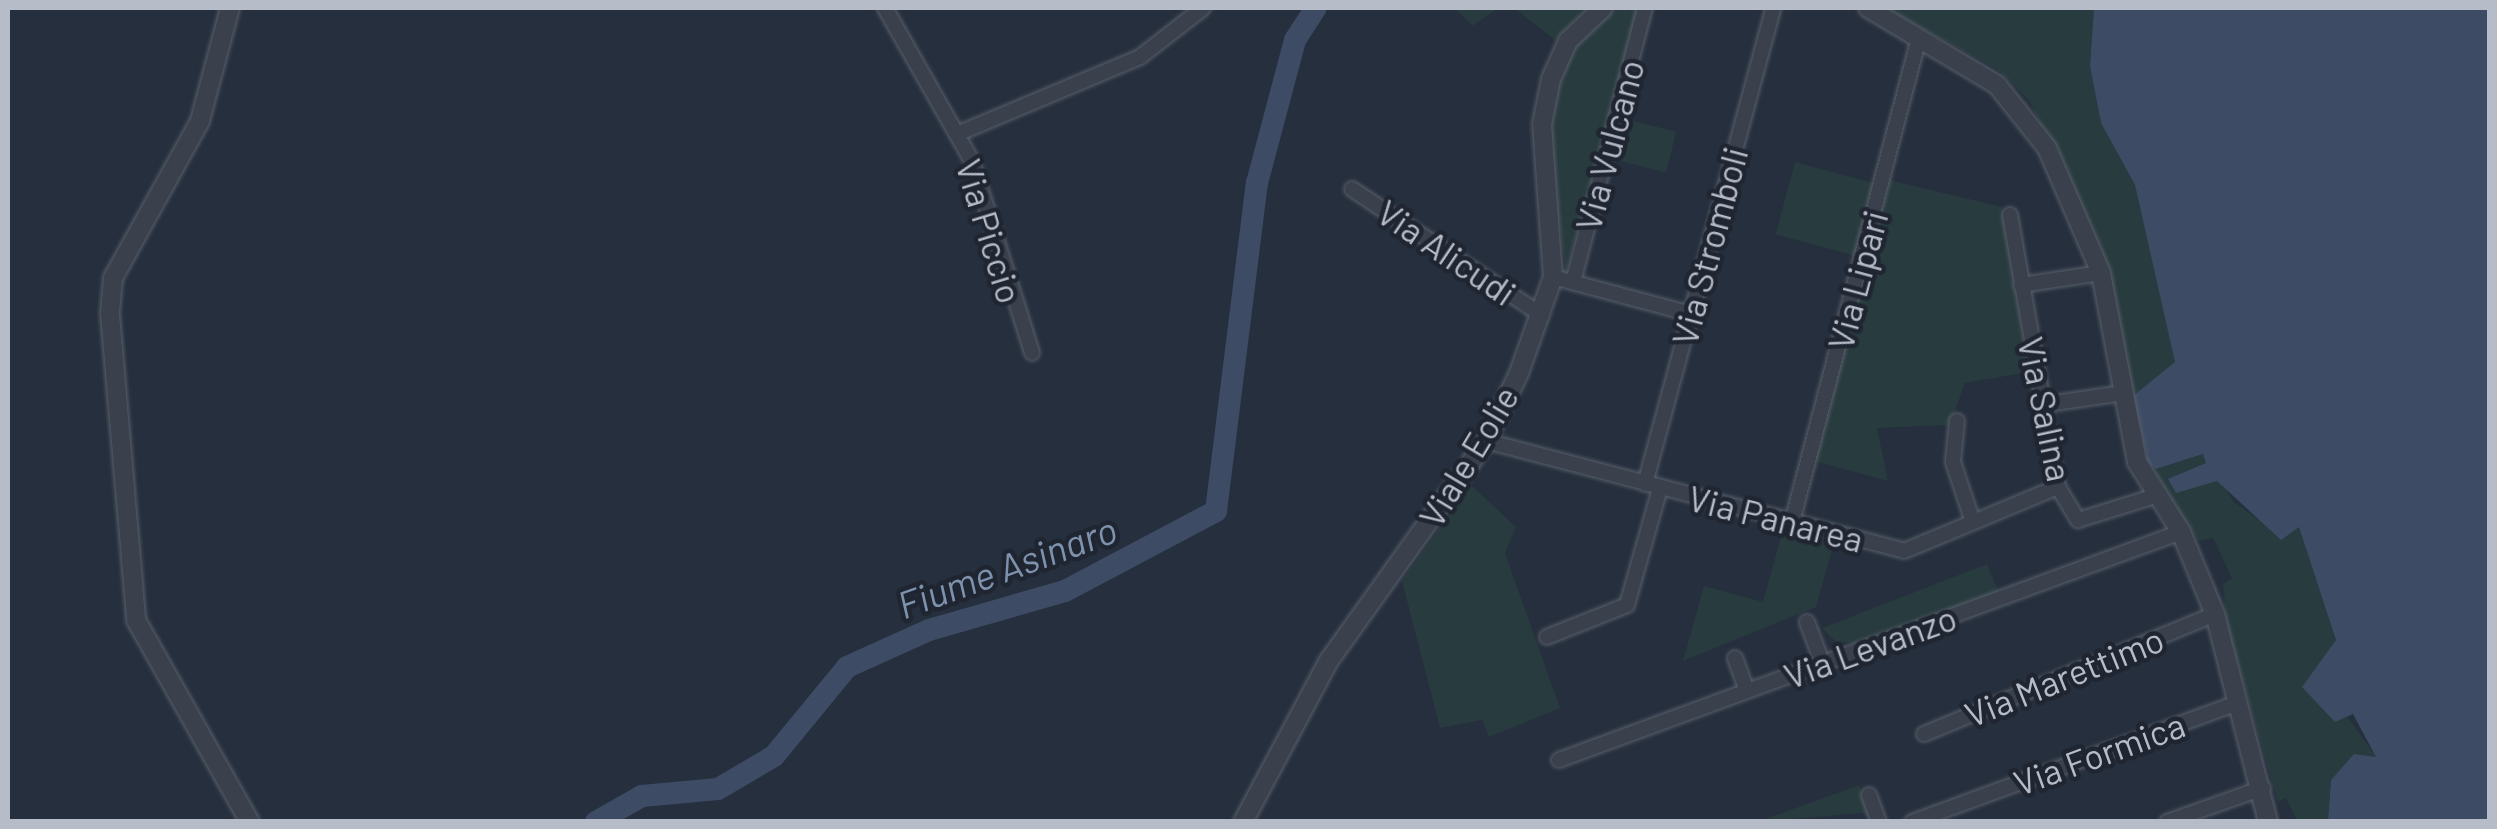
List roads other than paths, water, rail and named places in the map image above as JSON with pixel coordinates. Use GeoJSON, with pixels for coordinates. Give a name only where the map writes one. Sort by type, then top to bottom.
{"type":"FeatureCollection","features":[{"type":"Feature","properties":{"kind":"street"},"geometry":{"type":"LineString","coordinates":[[230,8],[200,121],[113,278],[110,314],[136,620],[250,822]]}},
{"type":"Feature","properties":{"kind":"street","name":"Via Piccio"},"geometry":{"type":"LineString","coordinates":[[885,8],[957,134],[1032,353]]}},
{"type":"Feature","properties":{"kind":"street"},"geometry":{"type":"LineString","coordinates":[[957,134],[1140,58],[1203,8]]}},
{"type":"Feature","properties":{"kind":"street","name":"Viale Eolie"},"geometry":{"type":"LineString","coordinates":[[1243,822],[1328,662],[1486,441],[1542,315],[1553,277],[1542,124],[1550,79],[1568,41],[1603,8]]}},
{"type":"Feature","properties":{"kind":"street","name":"Via Vulcano"},"geometry":{"type":"LineString","coordinates":[[1573,282],[1645,8]]}},
{"type":"Feature","properties":{"kind":"street","name":"Via Stromboli"},"geometry":{"type":"LineString","coordinates":[[1547,637],[1627,605],[1691,314],[1773,8]]}},
{"type":"Feature","properties":{"kind":"street"},"geometry":{"type":"LineString","coordinates":[[1868,8],[1919,38],[2024,111],[2101,273],[2123,393],[2155,496],[2181,532],[2210,616],[2268,822]]}},
{"type":"Feature","properties":{"kind":"street","name":"Via Lipari"},"geometry":{"type":"LineString","coordinates":[[1792,522],[1919,38]]}},
{"type":"Feature","properties":{"kind":"street","name":"Via Alicudi"},"geometry":{"type":"LineString","coordinates":[[1352,190],[1542,315]]}},
{"type":"Feature","properties":{"kind":"street","name":"Via Salina"},"geometry":{"type":"LineString","coordinates":[[2010,216],[2058,487],[2078,520],[2155,496]]}},
{"type":"Feature","properties":{"kind":"street"},"geometry":{"type":"LineString","coordinates":[[2022,285],[2101,273]]}},
{"type":"Feature","properties":{"kind":"street"},"geometry":{"type":"LineString","coordinates":[[1553,277],[1691,314]]}},
{"type":"Feature","properties":{"kind":"street"},"geometry":{"type":"LineString","coordinates":[[2041,405],[2123,393]]}},
{"type":"Feature","properties":{"kind":"street"},"geometry":{"type":"LineString","coordinates":[[1957,421],[1953,462],[1973,522]]}},
{"type":"Feature","properties":{"kind":"street","name":"Via Panarea"},"geometry":{"type":"LineString","coordinates":[[1486,441],[1904,551],[2058,487]]}},
{"type":"Feature","properties":{"kind":"street","name":"Via Levanzo"},"geometry":{"type":"LineString","coordinates":[[1559,760],[2181,532]]}},
{"type":"Feature","properties":{"kind":"street","name":"Via Marettimo"},"geometry":{"type":"LineString","coordinates":[[1924,734],[2210,616]]}},
{"type":"Feature","properties":{"kind":"street"},"geometry":{"type":"LineString","coordinates":[[1807,622],[1822,662]]}},
{"type":"Feature","properties":{"kind":"street"},"geometry":{"type":"LineString","coordinates":[[1735,658],[1747,691]]}},
{"type":"Feature","properties":{"kind":"street","name":"Via Formica"},"geometry":{"type":"LineString","coordinates":[[1912,822],[2234,704]]}},
{"type":"Feature","properties":{"kind":"street"},"geometry":{"type":"LineString","coordinates":[[2167,822],[2260,789]]}},
{"type":"Feature","properties":{"kind":"street"},"geometry":{"type":"LineString","coordinates":[[1869,795],[1878,822]]}},
{"type":"Feature","properties":{"kind":"water"},"geometry":{"type":"Polygon","coordinates":[[[2094,8],[2489,8],[2489,821],[2328,821],[2331,780],[2354,754],[2376,757],[2353,714],[2335,722],[2302,687],[2336,640],[2299,527],[2281,540],[2217,481],[2176,493],[2168,479],[2206,463],[2203,454],[2156,469],[2148,462],[2133,396],[2175,362],[2135,185],[2101,123],[2090,66],[2094,8]]]}},
{"type":"Feature","properties":{"kind":"waterway","name":"Fiume Asinaro"},"geometry":{"type":"LineString","coordinates":[[596,822],[642,796],[718,789],[774,756],[847,667],[929,630],[1065,591],[1216,511],[1257,183],[1295,40],[1316,8]]}}]}
